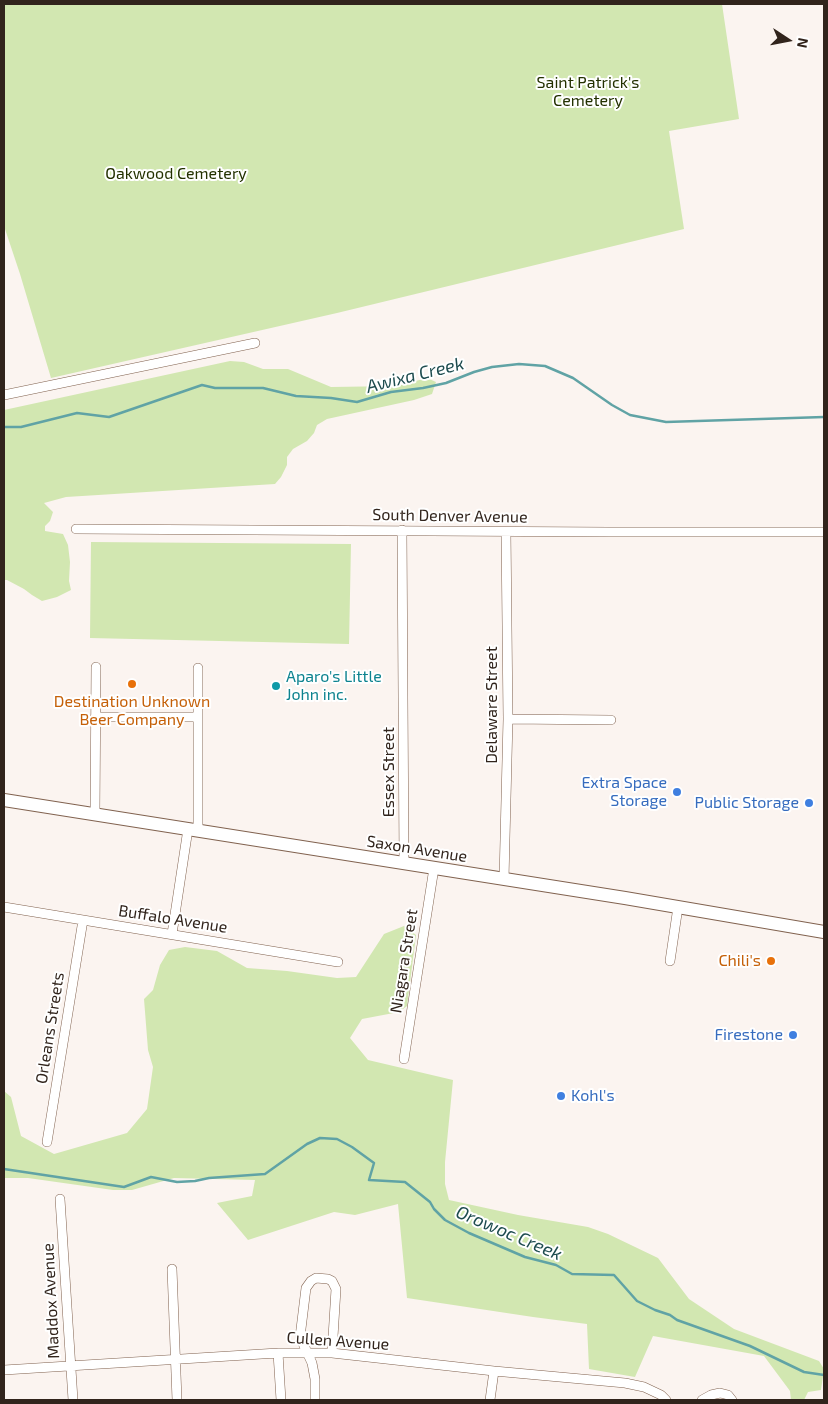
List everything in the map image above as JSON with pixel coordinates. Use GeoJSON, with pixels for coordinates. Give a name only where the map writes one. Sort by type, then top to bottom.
{"type":"FeatureCollection","features":[{"type":"Feature","properties":{"kind":"street"},"geometry":{"type":"LineString","coordinates":[[4,395],[255,343]]}},
{"type":"Feature","properties":{"kind":"street","name":"South Denver Avenue"},"geometry":{"type":"LineString","coordinates":[[76,529],[824,532]]}},
{"type":"Feature","properties":{"kind":"street","name":"Essex Street"},"geometry":{"type":"LineString","coordinates":[[402,530],[404,864]]}},
{"type":"Feature","properties":{"kind":"street","name":"Delaware Street"},"geometry":{"type":"LineString","coordinates":[[504,879],[508,719],[506,532]]}},
{"type":"Feature","properties":{"kind":"street"},"geometry":{"type":"LineString","coordinates":[[95,814],[96,667]]}},
{"type":"Feature","properties":{"kind":"street"},"geometry":{"type":"LineString","coordinates":[[172,934],[193,830],[198,717],[198,668]]}},
{"type":"Feature","properties":{"kind":"street"},"geometry":{"type":"LineString","coordinates":[[95,716],[198,717]]}},
{"type":"Feature","properties":{"kind":"street"},"geometry":{"type":"LineString","coordinates":[[508,719],[611,720]]}},
{"type":"Feature","properties":{"kind":"street","name":"Saxon Avenue"},"geometry":{"type":"LineString","coordinates":[[4,800],[824,932]]}},
{"type":"Feature","properties":{"kind":"street","name":"Niagara Street"},"geometry":{"type":"LineString","coordinates":[[404,1059],[434,868]]}},
{"type":"Feature","properties":{"kind":"street","name":"Buffalo Avenue"},"geometry":{"type":"LineString","coordinates":[[4,907],[338,962]]}},
{"type":"Feature","properties":{"kind":"street"},"geometry":{"type":"LineString","coordinates":[[670,961],[678,907]]}},
{"type":"Feature","properties":{"kind":"street","name":"Orleans Streets"},"geometry":{"type":"LineString","coordinates":[[47,1142],[83,920]]}},
{"type":"Feature","properties":{"kind":"street","name":"Maddox Avenue"},"geometry":{"type":"LineString","coordinates":[[60,1199],[73,1400]]}},
{"type":"Feature","properties":{"kind":"street"},"geometry":{"type":"LineString","coordinates":[[172,1269],[177,1400]]}},
{"type":"Feature","properties":{"kind":"street"},"geometry":{"type":"LineString","coordinates":[[315,1400],[316,1379],[312,1363],[300,1337],[306,1288],[316,1278],[332,1281],[336,1289],[332,1352]]}},
{"type":"Feature","properties":{"kind":"street"},"geometry":{"type":"LineString","coordinates":[[278,1352],[281,1400]]}},
{"type":"Feature","properties":{"kind":"street","name":"Cullen Avenue"},"geometry":{"type":"LineString","coordinates":[[4,1370],[278,1352],[332,1352],[494,1371],[625,1383],[644,1386],[661,1395],[666,1400]]}},
{"type":"Feature","properties":{"kind":"street"},"geometry":{"type":"LineString","coordinates":[[490,1400],[494,1371]]}},
{"type":"Feature","properties":{"kind":"street"},"geometry":{"type":"LineString","coordinates":[[702,1400],[720,1393],[728,1395],[732,1400]]}},
{"type":"Feature","properties":{"kind":"green space","name":"Oakwood Cemetery"},"geometry":{"type":"Polygon","coordinates":[[[4,4],[722,4],[739,119],[669,131],[684,229],[337,313],[51,378],[4,226],[4,4]]]}},
{"type":"Feature","properties":{"kind":"green space"},"geometry":{"type":"Polygon","coordinates":[[[230,361],[244,362],[263,369],[288,369],[331,387],[397,386],[427,378],[436,382],[432,394],[414,400],[327,419],[317,425],[314,433],[307,441],[293,449],[287,457],[287,465],[275,484],[66,497],[44,503],[53,512],[50,521],[45,526],[45,531],[63,534],[68,545],[71,590],[57,597],[42,601],[24,589],[4,580],[4,410],[230,361]]]}},
{"type":"Feature","properties":{"kind":"green space"},"geometry":{"type":"Polygon","coordinates":[[[91,542],[351,544],[349,644],[90,638],[91,542]]]}},
{"type":"Feature","properties":{"kind":"green space"},"geometry":{"type":"Polygon","coordinates":[[[404,926],[416,935],[407,1006],[399,1012],[362,1019],[350,1038],[368,1060],[453,1080],[445,1162],[445,1184],[449,1200],[518,1215],[588,1227],[608,1234],[658,1258],[689,1299],[734,1329],[819,1361],[824,1369],[821,1390],[808,1392],[804,1400],[791,1400],[790,1391],[764,1356],[653,1336],[635,1377],[589,1369],[587,1324],[407,1298],[398,1204],[355,1215],[334,1212],[248,1240],[217,1203],[252,1196],[255,1180],[174,1178],[132,1190],[113,1190],[28,1178],[4,1178],[4,1091],[11,1097],[21,1136],[54,1154],[127,1133],[147,1109],[153,1067],[148,1050],[144,999],[153,990],[160,965],[169,950],[185,947],[217,951],[247,968],[337,978],[356,977],[384,934],[404,926]]]}},
{"type":"Feature","properties":{"kind":"waterway","name":"Awixa Creek"},"geometry":{"type":"LineString","coordinates":[[4,427],[21,427],[77,413],[109,417],[202,385],[215,388],[263,388],[296,396],[357,402],[391,392],[446,383],[492,367],[519,364],[545,366],[573,378],[630,415],[666,422],[824,417]]}},
{"type":"Feature","properties":{"kind":"waterway","name":"Orowoc Creek"},"geometry":{"type":"LineString","coordinates":[[4,1169],[124,1187],[151,1177],[177,1182],[195,1181],[209,1178],[265,1174],[307,1144],[320,1138],[337,1139],[374,1163],[369,1180],[405,1182],[430,1202],[445,1220],[469,1233],[525,1257],[556,1265],[572,1274],[614,1275],[637,1301],[655,1310],[670,1315],[677,1320],[750,1346],[804,1372],[824,1375]]}},
{"type":"Feature","properties":{"kind":"place","name":"Destination Unknown Beer Company"},"geometry":{"type":"Point","coordinates":[132,684]}},
{"type":"Feature","properties":{"kind":"place","name":"Aparo's Little John inc."},"geometry":{"type":"Point","coordinates":[276,686]}},
{"type":"Feature","properties":{"kind":"place","name":"Extra Space Storage"},"geometry":{"type":"Point","coordinates":[677,792]}},
{"type":"Feature","properties":{"kind":"place","name":"Public Storage"},"geometry":{"type":"Point","coordinates":[809,803]}},
{"type":"Feature","properties":{"kind":"place","name":"Chili's"},"geometry":{"type":"Point","coordinates":[771,961]}},
{"type":"Feature","properties":{"kind":"place","name":"Firestone"},"geometry":{"type":"Point","coordinates":[793,1035]}},
{"type":"Feature","properties":{"kind":"place","name":"Kohl's"},"geometry":{"type":"Point","coordinates":[561,1096]}},
{"type":"Feature","properties":{"kind":"park label","name":"Saint Patrick's Cemetery"},"geometry":{"type":"Point","coordinates":[588,92]}}]}
